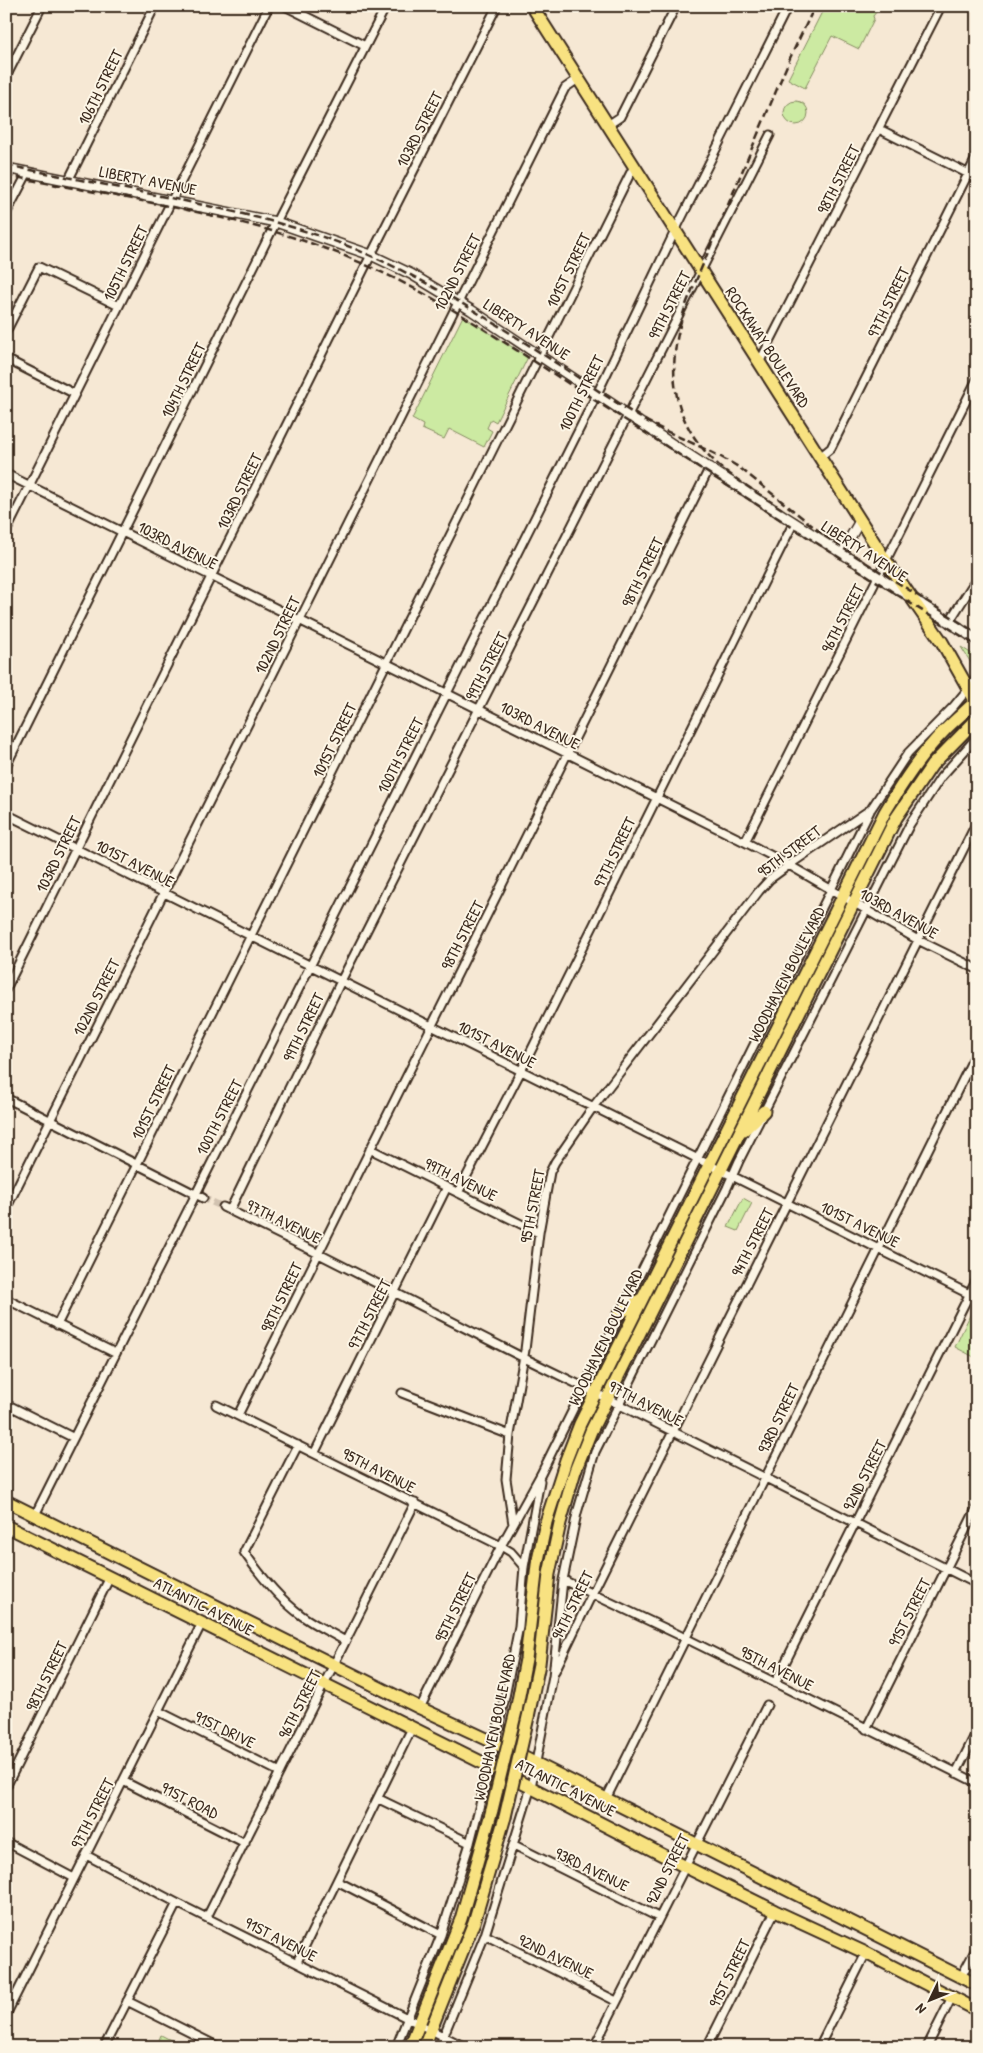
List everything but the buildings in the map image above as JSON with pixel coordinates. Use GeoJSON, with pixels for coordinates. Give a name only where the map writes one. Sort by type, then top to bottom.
{"type":"FeatureCollection","features":[{"type":"Feature","properties":{"kind":"main road","name":"ROCKAWAY BOULEVARD"},"geometry":{"type":"LineString","coordinates":[[532,6],[860,521],[942,642],[976,702]]}},
{"type":"Feature","properties":{"kind":"main road","name":"WOODHAVEN BOULEVARD"},"geometry":{"type":"LineString","coordinates":[[410,2047],[461,1920],[492,1810],[516,1711],[526,1659],[537,1564],[546,1522],[566,1460],[595,1393],[708,1165],[842,897],[901,786],[931,746],[976,702]]}},
{"type":"Feature","properties":{"kind":"main road","name":"WOODHAVEN BOULEVARD"},"geometry":{"type":"LineString","coordinates":[[424,2047],[474,1922],[504,1817],[539,1664],[549,1574],[560,1523],[580,1458],[606,1398],[896,818],[932,765],[977,719]]}},
{"type":"Feature","properties":{"kind":"main road"},"geometry":{"type":"LineString","coordinates":[[737,1137],[764,1111]]}},
{"type":"Feature","properties":{"kind":"main road"},"geometry":{"type":"LineString","coordinates":[[620,1314],[642,1298]]}},
{"type":"Feature","properties":{"kind":"main road","name":"ATLANTIC AVENUE"},"geometry":{"type":"LineString","coordinates":[[6,1501],[420,1708],[494,1742],[977,1985]]}},
{"type":"Feature","properties":{"kind":"main road","name":"ATLANTIC AVENUE"},"geometry":{"type":"LineString","coordinates":[[6,1526],[531,1787],[684,1866],[866,1953],[977,2010]]}},
{"type":"Feature","properties":{"kind":"street"},"geometry":{"type":"LineString","coordinates":[[6,77],[42,6]]}},
{"type":"Feature","properties":{"kind":"street","name":"106TH STREET"},"geometry":{"type":"LineString","coordinates":[[69,179],[155,6]]}},
{"type":"Feature","properties":{"kind":"street","name":"105TH STREET"},"geometry":{"type":"LineString","coordinates":[[6,532],[269,6]]}},
{"type":"Feature","properties":{"kind":"street"},"geometry":{"type":"LineString","coordinates":[[285,6],[365,46]]}},
{"type":"Feature","properties":{"kind":"street","name":"104TH STREET"},"geometry":{"type":"LineString","coordinates":[[6,766],[276,222],[386,6]]}},
{"type":"Feature","properties":{"kind":"street","name":"103RD STREET"},"geometry":{"type":"LineString","coordinates":[[6,989],[212,578],[370,255],[498,6]]}},
{"type":"Feature","properties":{"kind":"street"},"geometry":{"type":"LineString","coordinates":[[608,125],[620,117],[676,6]]}},
{"type":"Feature","properties":{"kind":"street","name":"100TH STREET"},"geometry":{"type":"LineString","coordinates":[[35,1515],[114,1353],[196,1194],[597,394],[675,231],[788,6]]}},
{"type":"Feature","properties":{"kind":"street","name":"98TH STREET"},"geometry":{"type":"LineString","coordinates":[[759,364],[941,6]]}},
{"type":"Feature","properties":{"kind":"street","name":"102ND STREET"},"geometry":{"type":"LineString","coordinates":[[6,1209],[565,88],[578,79]]}},
{"type":"Feature","properties":{"kind":"street"},"geometry":{"type":"LineString","coordinates":[[879,129],[977,178]]}},
{"type":"Feature","properties":{"kind":"street","name":"99TH STREET"},"geometry":{"type":"LineString","coordinates":[[226,1209],[770,136]]}},
{"type":"Feature","properties":{"kind":"street","name":"97TH STREET"},"geometry":{"type":"LineString","coordinates":[[820,457],[831,448],[977,156]]}},
{"type":"Feature","properties":{"kind":"street","name":"101ST STREET"},"geometry":{"type":"LineString","coordinates":[[57,1325],[542,356],[634,166]]}},
{"type":"Feature","properties":{"kind":"street","name":"LIBERTY AVENUE"},"geometry":{"type":"LineString","coordinates":[[6,168],[69,179],[276,222],[370,255],[410,274],[458,302],[542,356],[628,415],[977,640]]}},
{"type":"Feature","properties":{"kind":"street"},"geometry":{"type":"LineString","coordinates":[[6,214],[28,172]]}},
{"type":"Feature","properties":{"kind":"street"},"geometry":{"type":"LineString","coordinates":[[6,332],[40,266],[119,306]]}},
{"type":"Feature","properties":{"kind":"street"},"geometry":{"type":"LineString","coordinates":[[6,359],[76,394]]}},
{"type":"Feature","properties":{"kind":"street","name":"96TH STREET"},"geometry":{"type":"LineString","coordinates":[[746,842],[977,379]]}},
{"type":"Feature","properties":{"kind":"street","name":"98TH STREET"},"geometry":{"type":"LineString","coordinates":[[238,1414],[710,467]]}},
{"type":"Feature","properties":{"kind":"street","name":"103RD AVENUE"},"geometry":{"type":"LineString","coordinates":[[6,474],[746,842],[918,940],[977,970]]}},
{"type":"Feature","properties":{"kind":"street"},"geometry":{"type":"LineString","coordinates":[[841,553],[860,521]]}},
{"type":"Feature","properties":{"kind":"street","name":"97TH STREET"},"geometry":{"type":"LineString","coordinates":[[458,1192],[521,1071],[794,522]]}},
{"type":"Feature","properties":{"kind":"street"},"geometry":{"type":"LineString","coordinates":[[949,622],[977,578]]}},
{"type":"Feature","properties":{"kind":"street","name":"WOODHAVEN BOULEVARD"},"geometry":{"type":"LineString","coordinates":[[513,1525],[541,1474],[871,809],[908,753],[926,732],[954,706],[977,678]]}},
{"type":"Feature","properties":{"kind":"street"},"geometry":{"type":"LineString","coordinates":[[439,2047],[485,1935],[531,1787],[553,1676],[563,1580],[577,1513],[595,1452],[731,1176],[910,824],[944,773],[977,737]]}},
{"type":"Feature","properties":{"kind":"street","name":"95TH STREET"},"geometry":{"type":"LineString","coordinates":[[420,1708],[513,1525],[506,1479],[510,1435],[524,1358],[539,1233],[550,1172],[555,1162],[593,1107],[748,904],[770,879],[871,809]]}},
{"type":"Feature","properties":{"kind":"street","name":"101ST AVENUE"},"geometry":{"type":"LineString","coordinates":[[6,814],[977,1298]]}},
{"type":"Feature","properties":{"kind":"street","name":"94TH STREET"},"geometry":{"type":"LineString","coordinates":[[553,1676],[593,1592],[977,822]]}},
{"type":"Feature","properties":{"kind":"street","name":"93RD STREET"},"geometry":{"type":"LineString","coordinates":[[606,1799],[764,1477],[977,1051]]}},
{"type":"Feature","properties":{"kind":"street"},"geometry":{"type":"LineString","coordinates":[[6,1098],[203,1198]]}},
{"type":"Feature","properties":{"kind":"street","name":"99TH AVENUE"},"geometry":{"type":"LineString","coordinates":[[370,1148],[539,1233]]}},
{"type":"Feature","properties":{"kind":"street","name":"97TH STREET"},"geometry":{"type":"LineString","coordinates":[[315,1452],[447,1187]]}},
{"type":"Feature","properties":{"kind":"street","name":"97TH AVENUE"},"geometry":{"type":"LineString","coordinates":[[226,1209],[318,1253],[977,1584]]}},
{"type":"Feature","properties":{"kind":"street","name":"92ND STREET"},"geometry":{"type":"LineString","coordinates":[[775,1683],[977,1279]]}},
{"type":"Feature","properties":{"kind":"street"},"geometry":{"type":"LineString","coordinates":[[6,1299],[114,1353]]}},
{"type":"Feature","properties":{"kind":"street"},"geometry":{"type":"LineString","coordinates":[[402,1393],[510,1435]]}},
{"type":"Feature","properties":{"kind":"street"},"geometry":{"type":"LineString","coordinates":[[6,1404],[72,1437]]}},
{"type":"Feature","properties":{"kind":"street","name":"95TH AVENUE"},"geometry":{"type":"LineString","coordinates":[[216,1405],[315,1452],[501,1546],[511,1552],[524,1567]]}},
{"type":"Feature","properties":{"kind":"street"},"geometry":{"type":"LineString","coordinates":[[298,1445],[244,1552],[260,1574],[291,1607],[345,1641]]}},
{"type":"Feature","properties":{"kind":"street","name":"WOODHAVEN BOULEVARD"},"geometry":{"type":"LineString","coordinates":[[396,2047],[441,1935],[470,1843],[505,1697],[518,1626],[524,1567],[541,1474]]}},
{"type":"Feature","properties":{"kind":"street","name":"96TH STREET"},"geometry":{"type":"LineString","coordinates":[[207,1917],[415,1503]]}},
{"type":"Feature","properties":{"kind":"street","name":"91ST STREET"},"geometry":{"type":"LineString","coordinates":[[866,1729],[977,1507]]}},
{"type":"Feature","properties":{"kind":"street","name":"98TH STREET"},"geometry":{"type":"LineString","coordinates":[[6,1787],[110,1577]]}},
{"type":"Feature","properties":{"kind":"street","name":"95TH AVENUE"},"geometry":{"type":"LineString","coordinates":[[563,1580],[593,1592],[977,1783]]}},
{"type":"Feature","properties":{"kind":"street","name":"97TH STREET"},"geometry":{"type":"LineString","coordinates":[[6,2015],[202,1623]]}},
{"type":"Feature","properties":{"kind":"street","name":"92ND STREET"},"geometry":{"type":"LineString","coordinates":[[594,2047],[658,1917],[767,1705]]}},
{"type":"Feature","properties":{"kind":"street","name":"91ST DRIVE"},"geometry":{"type":"LineString","coordinates":[[158,1711],[280,1772]]}},
{"type":"Feature","properties":{"kind":"street"},"geometry":{"type":"LineString","coordinates":[[297,1962],[412,1728]]}},
{"type":"Feature","properties":{"kind":"street"},"geometry":{"type":"LineString","coordinates":[[956,1773],[977,1731]]}},
{"type":"Feature","properties":{"kind":"street","name":"91ST ROAD"},"geometry":{"type":"LineString","coordinates":[[123,1781],[245,1843]]}},
{"type":"Feature","properties":{"kind":"street"},"geometry":{"type":"LineString","coordinates":[[378,1799],[470,1843]]}},
{"type":"Feature","properties":{"kind":"street"},"geometry":{"type":"LineString","coordinates":[[6,1842],[74,1878]]}},
{"type":"Feature","properties":{"kind":"street","name":"93RD AVENUE"},"geometry":{"type":"LineString","coordinates":[[514,1845],[658,1917]]}},
{"type":"Feature","properties":{"kind":"street","name":"91ST AVENUE"},"geometry":{"type":"LineString","coordinates":[[86,1855],[465,2047]]}},
{"type":"Feature","properties":{"kind":"street"},"geometry":{"type":"LineString","coordinates":[[337,1882],[441,1935]]}},
{"type":"Feature","properties":{"kind":"street"},"geometry":{"type":"LineString","coordinates":[[104,2047],[178,1903]]}},
{"type":"Feature","properties":{"kind":"street","name":"91ST STREET"},"geometry":{"type":"LineString","coordinates":[[707,2047],[775,1911]]}},
{"type":"Feature","properties":{"kind":"street","name":"92ND AVENUE"},"geometry":{"type":"LineString","coordinates":[[485,1935],[616,2001]]}},
{"type":"Feature","properties":{"kind":"street"},"geometry":{"type":"LineString","coordinates":[[962,1977],[977,1947]]}},
{"type":"Feature","properties":{"kind":"street"},"geometry":{"type":"LineString","coordinates":[[819,2047],[866,1953]]}},
{"type":"Feature","properties":{"kind":"street"},"geometry":{"type":"LineString","coordinates":[[927,2047],[952,1997]]}},
{"type":"Feature","properties":{"kind":"street"},"geometry":{"type":"LineString","coordinates":[[127,2001],[219,2047]]}},
{"type":"Feature","properties":{"kind":"green space"},"geometry":{"type":"Polygon","coordinates":[[[825,6],[881,6],[873,16],[874,19],[859,49],[832,36],[805,88],[788,79],[825,6]]]}},
{"type":"Feature","properties":{"kind":"green space"},"geometry":{"type":"Polygon","coordinates":[[[796,101],[805,104],[808,113],[805,122],[796,125],[787,122],[784,113],[787,104],[796,101]]]}},
{"type":"Feature","properties":{"kind":"green space"},"geometry":{"type":"Polygon","coordinates":[[[463,316],[528,357],[496,422],[491,419],[487,428],[492,431],[484,447],[449,429],[444,439],[422,429],[423,425],[412,419],[463,316]]]}},
{"type":"Feature","properties":{"kind":"green space"},"geometry":{"type":"Polygon","coordinates":[[[961,647],[977,657],[977,662],[973,666],[961,647]]]}},
{"type":"Feature","properties":{"kind":"green space"},"geometry":{"type":"Polygon","coordinates":[[[743,1198],[752,1203],[738,1231],[728,1227],[743,1198]]]}},
{"type":"Feature","properties":{"kind":"green space"},"geometry":{"type":"Polygon","coordinates":[[[971,1313],[977,1315],[977,1350],[974,1357],[955,1347],[971,1313]]]}},
{"type":"Feature","properties":{"kind":"green space"},"geometry":{"type":"Polygon","coordinates":[[[161,2035],[184,2047],[156,2047],[161,2035]]]}},
{"type":"Feature","properties":{"kind":"tunnel"},"geometry":{"type":"LineString","coordinates":[[203,1198],[223,1207]]}},
{"type":"Feature","properties":{"kind":"railway"},"geometry":{"type":"LineString","coordinates":[[782,509],[722,468],[704,450],[691,432],[681,412],[674,370],[680,325],[687,302],[790,58],[815,6]]}},
{"type":"Feature","properties":{"kind":"railway"},"geometry":{"type":"LineString","coordinates":[[6,165],[223,209],[303,230],[355,249],[429,284],[499,326],[636,415],[740,468],[829,539]]}},
{"type":"Feature","properties":{"kind":"railway"},"geometry":{"type":"LineString","coordinates":[[6,175],[200,213],[276,232],[355,260],[397,280],[476,324],[977,646]]}},
{"type":"Feature","properties":{"kind":"railway"},"geometry":{"type":"LineString","coordinates":[[824,536],[977,633]]}}]}
